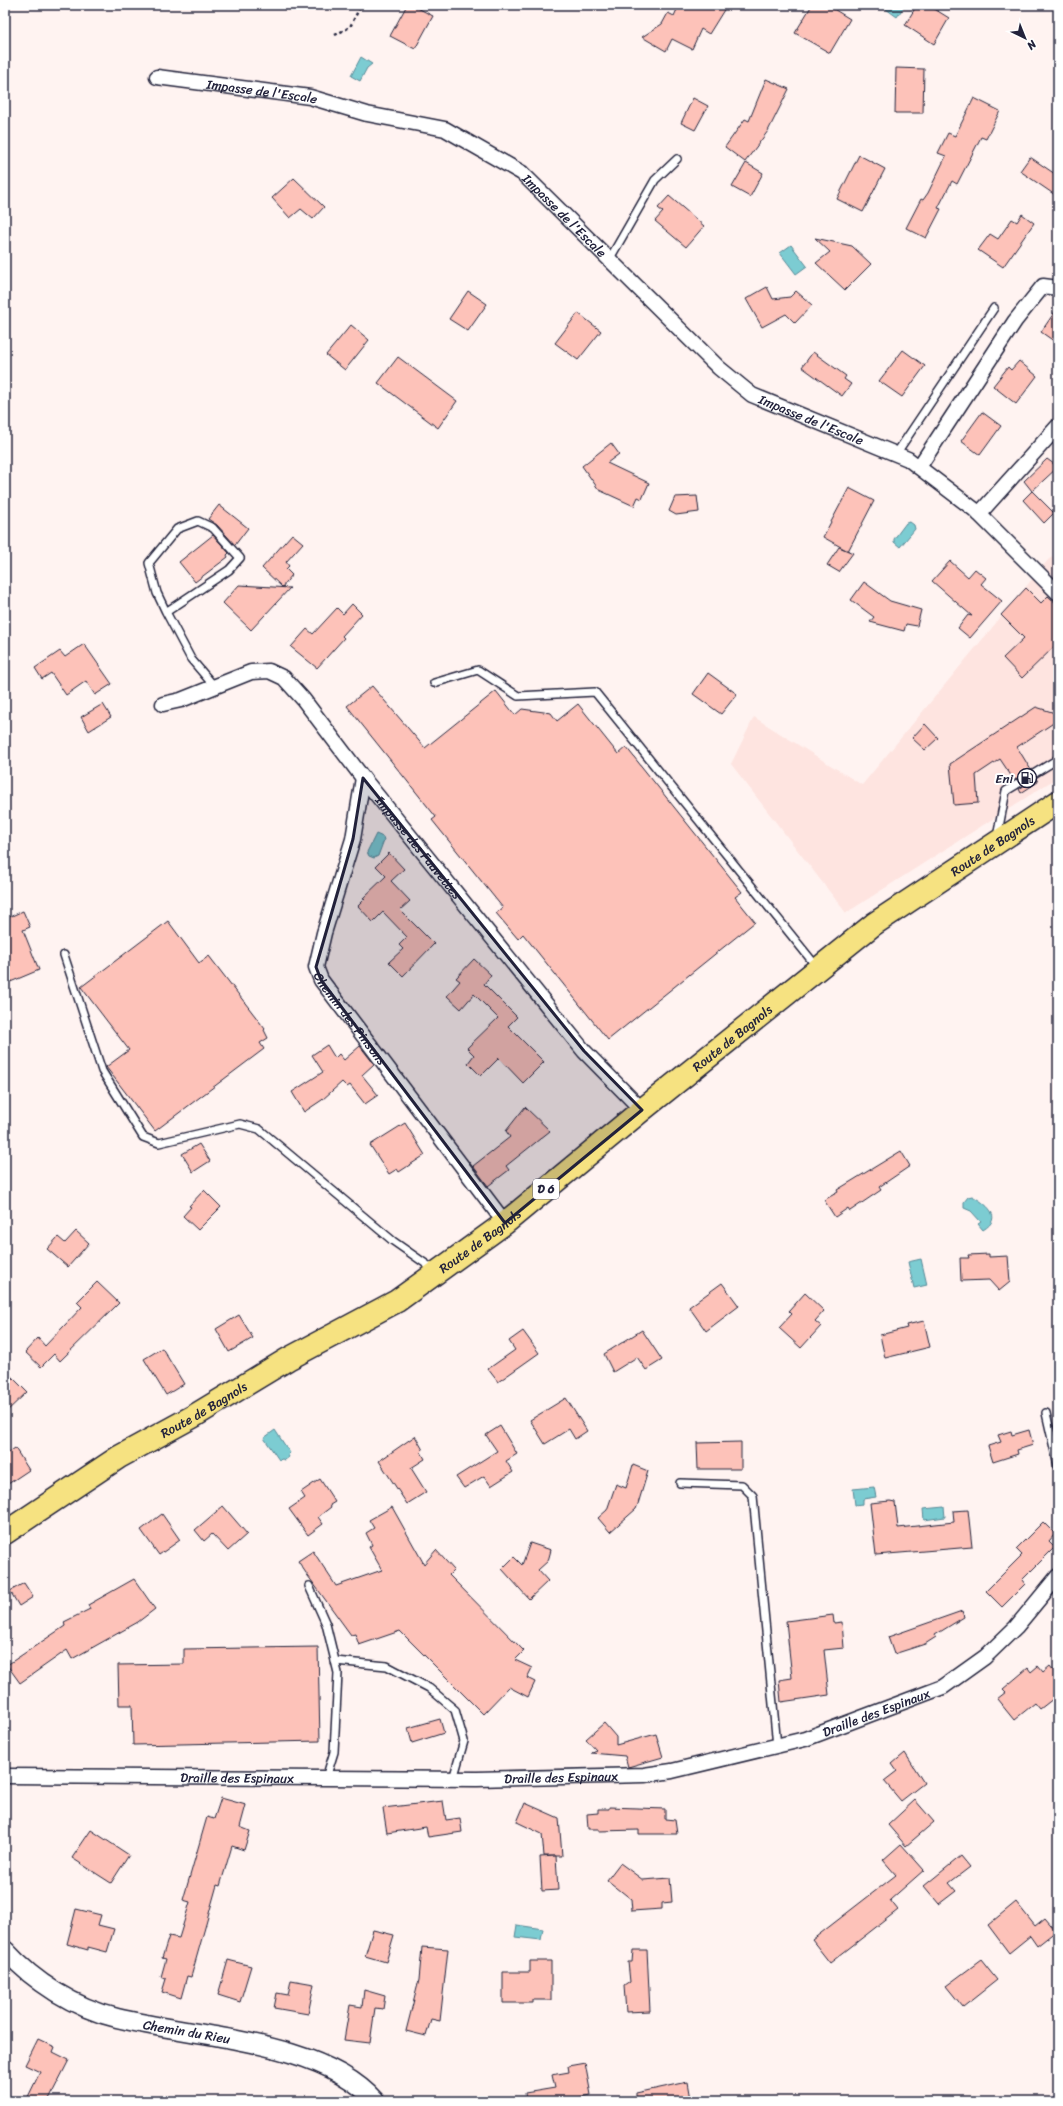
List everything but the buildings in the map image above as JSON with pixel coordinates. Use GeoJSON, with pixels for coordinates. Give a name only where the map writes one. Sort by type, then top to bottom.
{"type":"FeatureCollection","features":[{"type":"Feature","properties":{"kind":"main road","name":"Route de Bagnols"},"geometry":{"type":"LineString","coordinates":[[5,1533],[119,1457],[194,1416],[288,1359],[397,1301],[505,1223],[642,1110],[874,924],[996,845],[1058,802]]}},
{"type":"Feature","properties":{"kind":"street","name":"Impasse de l'Escale"},"geometry":{"type":"LineString","coordinates":[[158,77],[310,97],[367,114],[445,129],[522,173],[719,368],[752,395],[896,454],[919,467],[979,514],[1058,593]]}},
{"type":"Feature","properties":{"kind":"street"},"geometry":{"type":"LineString","coordinates":[[919,467],[1015,320],[1042,286],[1058,288]]}},
{"type":"Feature","properties":{"kind":"street"},"geometry":{"type":"LineString","coordinates":[[979,514],[1058,426]]}},
{"type":"Feature","properties":{"kind":"street","name":"Impasse des Fauvettes"},"geometry":{"type":"LineString","coordinates":[[163,704],[181,700],[251,672],[269,671],[284,678],[303,699],[363,778],[584,1051],[642,1110]]}},
{"type":"Feature","properties":{"kind":"street","name":"Chemin des Pinsons"},"geometry":{"type":"LineString","coordinates":[[363,778],[353,839],[324,933],[316,967],[322,980],[505,1223]]}},
{"type":"Feature","properties":{"kind":"street","name":"Draille des Espinaux"},"geometry":{"type":"LineString","coordinates":[[5,1776],[453,1779],[644,1775],[672,1771],[805,1739],[943,1687],[986,1657],[1016,1627],[1058,1576]]}},
{"type":"Feature","properties":{"kind":"street","name":"Chemin du Rieu"},"geometry":{"type":"LineString","coordinates":[[5,1950],[19,1966],[72,2002],[116,2018],[284,2050],[341,2073],[356,2082],[375,2101]]}},
{"type":"Feature","properties":{"kind":"lane"},"geometry":{"type":"LineString","coordinates":[[609,260],[655,180],[677,159]]}},
{"type":"Feature","properties":{"kind":"lane"},"geometry":{"type":"LineString","coordinates":[[896,454],[994,308]]}},
{"type":"Feature","properties":{"kind":"lane"},"geometry":{"type":"LineString","coordinates":[[166,612],[229,570],[240,558],[213,528],[198,521],[177,529],[149,563],[157,593],[166,612],[191,659],[214,686]]}},
{"type":"Feature","properties":{"kind":"lane"},"geometry":{"type":"LineString","coordinates":[[434,683],[478,670],[518,696],[595,692],[818,969]]}},
{"type":"Feature","properties":{"kind":"lane"},"geometry":{"type":"LineString","coordinates":[[996,845],[1006,791],[1058,759]]}},
{"type":"Feature","properties":{"kind":"lane"},"geometry":{"type":"LineString","coordinates":[[64,955],[102,1071],[143,1137],[159,1143],[240,1124],[259,1129],[393,1241],[438,1272]]}},
{"type":"Feature","properties":{"kind":"lane"},"geometry":{"type":"LineString","coordinates":[[1046,1413],[1058,1466]]}},
{"type":"Feature","properties":{"kind":"lane"},"geometry":{"type":"LineString","coordinates":[[680,1483],[742,1485],[753,1496],[777,1746]]}},
{"type":"Feature","properties":{"kind":"lane"},"geometry":{"type":"LineString","coordinates":[[309,1586],[326,1624],[338,1673],[334,1752],[326,1778]]}},
{"type":"Feature","properties":{"kind":"lane"},"geometry":{"type":"LineString","coordinates":[[335,1661],[388,1666],[429,1688],[455,1710],[464,1741],[453,1779]]}},
{"type":"Feature","properties":{"kind":"path"},"geometry":{"type":"LineString","coordinates":[[335,35],[350,27],[362,5]]}},
{"type":"Feature","properties":{"kind":"highlighted area"},"geometry":{"type":"Polygon","coordinates":[[[363,778],[584,1051],[642,1110],[505,1223],[321,980],[316,967],[353,839],[363,778]]]}},
{"type":"Feature","properties":{"kind":"shaded area"},"geometry":{"type":"Polygon","coordinates":[[[1058,553],[1058,777],[846,913],[731,764],[754,717],[862,785],[1048,560],[1058,553]]]}},
{"type":"Feature","properties":{"kind":"water"},"geometry":{"type":"Polygon","coordinates":[[[889,5],[905,5],[897,17],[886,9],[889,5]]]}},
{"type":"Feature","properties":{"kind":"water"},"geometry":{"type":"Polygon","coordinates":[[[361,57],[372,64],[367,68],[360,81],[351,76],[361,57]]]}},
{"type":"Feature","properties":{"kind":"water"},"geometry":{"type":"Polygon","coordinates":[[[791,245],[807,266],[796,274],[780,253],[791,245]]]}},
{"type":"Feature","properties":{"kind":"water"},"geometry":{"type":"Polygon","coordinates":[[[910,522],[914,525],[915,529],[900,547],[894,542],[894,539],[906,523],[910,522]]]}},
{"type":"Feature","properties":{"kind":"water"},"geometry":{"type":"Polygon","coordinates":[[[376,834],[383,837],[384,840],[378,856],[374,858],[369,856],[367,852],[376,834]]]}},
{"type":"Feature","properties":{"kind":"water"},"geometry":{"type":"Polygon","coordinates":[[[972,1196],[987,1206],[993,1215],[989,1225],[983,1230],[978,1224],[981,1222],[971,1211],[964,1208],[964,1202],[968,1197],[972,1196]]]}},
{"type":"Feature","properties":{"kind":"water"},"geometry":{"type":"Polygon","coordinates":[[[921,1259],[927,1285],[914,1288],[908,1262],[921,1259]]]}},
{"type":"Feature","properties":{"kind":"water"},"geometry":{"type":"Polygon","coordinates":[[[275,1430],[290,1453],[288,1455],[289,1457],[285,1460],[279,1460],[264,1438],[275,1430]]]}},
{"type":"Feature","properties":{"kind":"water"},"geometry":{"type":"Polygon","coordinates":[[[874,1487],[876,1497],[863,1499],[863,1504],[855,1505],[853,1489],[874,1487]]]}},
{"type":"Feature","properties":{"kind":"water"},"geometry":{"type":"Polygon","coordinates":[[[944,1507],[945,1517],[924,1520],[923,1509],[944,1507]]]}},
{"type":"Feature","properties":{"kind":"water"},"geometry":{"type":"Polygon","coordinates":[[[517,1925],[543,1929],[541,1940],[515,1937],[517,1925]]]}},
{"type":"Feature","properties":{"kind":"place","name":"Eni"},"geometry":{"type":"Point","coordinates":[1027,778]}}]}
